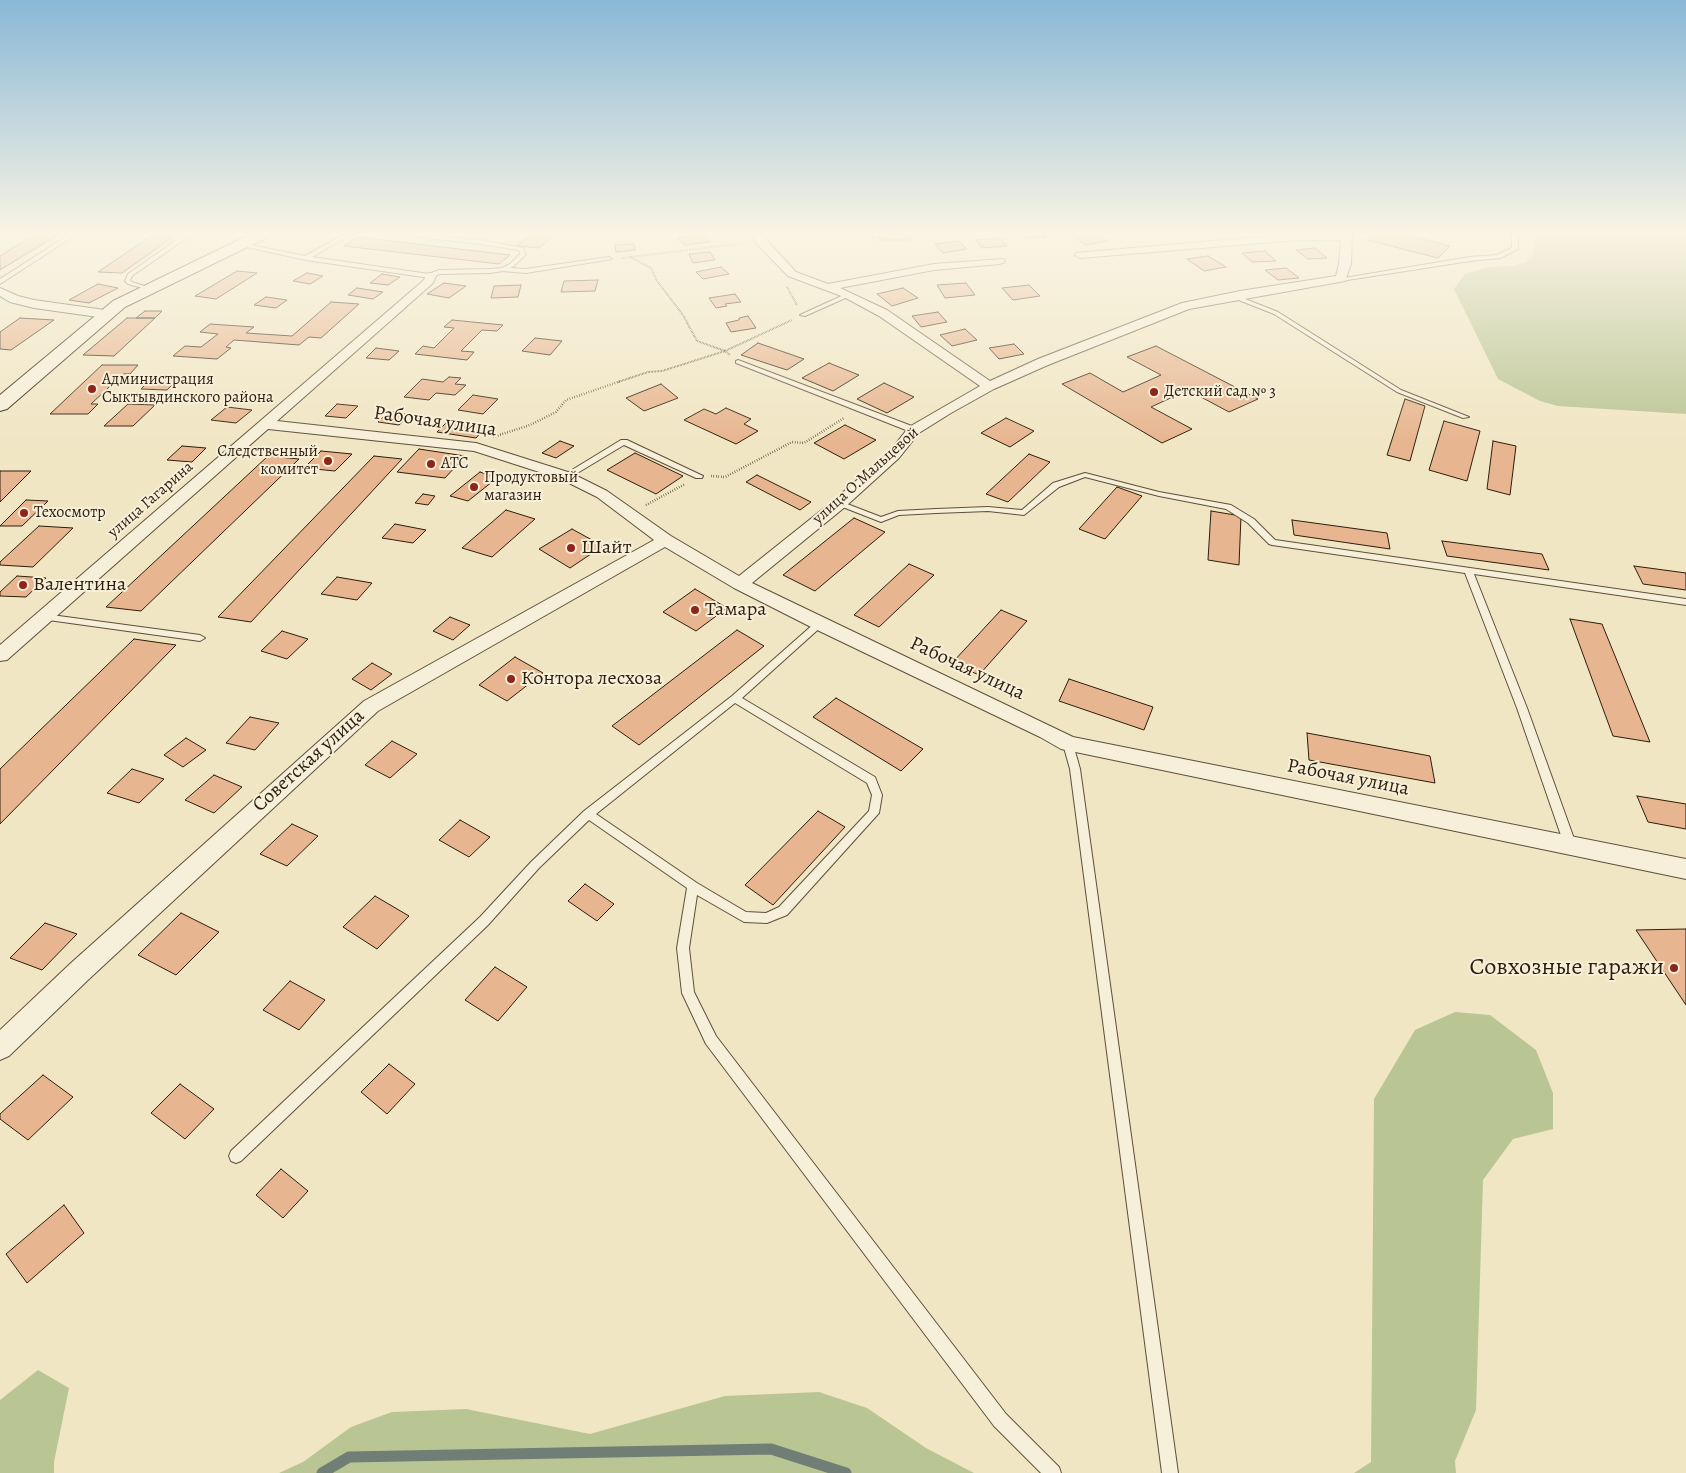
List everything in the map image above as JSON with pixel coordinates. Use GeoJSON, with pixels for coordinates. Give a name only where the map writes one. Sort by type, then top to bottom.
{"type":"FeatureCollection","features":[{"type":"Feature","properties":{"kind":"main road"},"geometry":{"type":"LineString","coordinates":[[1,403],[105,314],[122,303]]}},
{"type":"Feature","properties":{"kind":"street"},"geometry":{"type":"LineString","coordinates":[[29,303],[105,314]]}},
{"type":"Feature","properties":{"kind":"street","name":"улица Гагарина"},"geometry":{"type":"LineString","coordinates":[[0,655],[404,303]]}},
{"type":"Feature","properties":{"kind":"street"},"geometry":{"type":"LineString","coordinates":[[863,303],[884,313],[989,386]]}},
{"type":"Feature","properties":{"kind":"street","name":"улица О.Мальцевой"},"geometry":{"type":"LineString","coordinates":[[740,584],[839,504],[894,455],[914,430],[989,386],[1154,317],[1201,303]]}},
{"type":"Feature","properties":{"kind":"street","name":"Рабочая улица"},"geometry":{"type":"LineString","coordinates":[[264,424],[476,447],[566,476],[602,494],[666,540],[740,584],[1068,744],[1686,869]]}},
{"type":"Feature","properties":{"kind":"street","name":"Советская улица"},"geometry":{"type":"LineString","coordinates":[[0,1047],[80,971],[370,706],[666,540]]}},
{"type":"Feature","properties":{"kind":"lane"},"geometry":{"type":"LineString","coordinates":[[803,315],[831,303]]}},
{"type":"Feature","properties":{"kind":"lane"},"geometry":{"type":"LineString","coordinates":[[1250,303],[1276,313],[1399,391],[1465,417]]}},
{"type":"Feature","properties":{"kind":"lane"},"geometry":{"type":"LineString","coordinates":[[738,362],[914,430]]}},
{"type":"Feature","properties":{"kind":"lane"},"geometry":{"type":"LineString","coordinates":[[566,476],[624,442],[700,476]]}},
{"type":"Feature","properties":{"kind":"lane"},"geometry":{"type":"LineString","coordinates":[[839,504],[881,520],[898,513],[936,511],[988,509],[1024,513],[1056,485],[1085,475],[1159,494],[1228,507],[1251,521],[1272,542],[1686,602]]}},
{"type":"Feature","properties":{"kind":"lane"},"geometry":{"type":"LineString","coordinates":[[1469,571],[1522,708],[1571,846]]}},
{"type":"Feature","properties":{"kind":"lane"},"geometry":{"type":"LineString","coordinates":[[44,617],[200,638]]}},
{"type":"Feature","properties":{"kind":"lane"},"geometry":{"type":"LineString","coordinates":[[236,1156],[484,922],[535,865],[588,814],[735,698],[819,624]]}},
{"type":"Feature","properties":{"kind":"lane"},"geometry":{"type":"LineString","coordinates":[[588,814],[693,886],[744,917],[767,918],[783,911],[874,813],[877,795],[871,780],[735,698]]}},
{"type":"Feature","properties":{"kind":"lane"},"geometry":{"type":"LineString","coordinates":[[1068,744],[1075,769],[1170,1473]]}},
{"type":"Feature","properties":{"kind":"lane"},"geometry":{"type":"LineString","coordinates":[[693,886],[683,948],[688,993],[711,1040],[1000,1420],[1053,1473]]}},
{"type":"Feature","properties":{"kind":"path"},"geometry":{"type":"LineString","coordinates":[[674,303],[683,315],[697,341],[725,351],[738,362]]}},
{"type":"Feature","properties":{"kind":"path"},"geometry":{"type":"LineString","coordinates":[[476,447],[487,439],[530,425],[556,412],[566,400],[648,372],[662,371],[725,351],[803,315],[795,303]]}},
{"type":"Feature","properties":{"kind":"path"},"geometry":{"type":"LineString","coordinates":[[631,514],[700,476],[725,476],[792,442],[804,443],[849,415]]}},
{"type":"Feature","properties":{"kind":"green space"},"geometry":{"type":"Polygon","coordinates":[[[1461,303],[1686,303],[1686,414],[1558,406],[1540,401],[1498,379],[1461,303]]]}},
{"type":"Feature","properties":{"kind":"green space"},"geometry":{"type":"Polygon","coordinates":[[[1455,1012],[1490,1015],[1536,1050],[1553,1093],[1553,1129],[1513,1139],[1483,1180],[1476,1410],[1455,1461],[1456,1473],[1354,1473],[1371,1462],[1374,1099],[1415,1030],[1455,1012]]]}},
{"type":"Feature","properties":{"kind":"green space"},"geometry":{"type":"Polygon","coordinates":[[[38,1370],[69,1388],[54,1462],[54,1473],[0,1473],[0,1400],[38,1370]]]}},
{"type":"Feature","properties":{"kind":"green space"},"geometry":{"type":"Polygon","coordinates":[[[819,1392],[867,1408],[926,1448],[974,1473],[279,1473],[303,1462],[351,1427],[392,1412],[466,1409],[590,1434],[725,1396],[819,1392]]]}},
{"type":"Feature","properties":{"kind":"building"},"geometry":{"type":"Polygon","coordinates":[[[257,303],[283,303],[276,308],[254,305],[257,303]]]}},
{"type":"Feature","properties":{"kind":"building"},"geometry":{"type":"Polygon","coordinates":[[[330,303],[359,304],[321,338],[309,337],[299,345],[234,340],[226,347],[231,348],[217,359],[173,356],[185,346],[201,347],[218,334],[200,332],[210,324],[254,327],[246,333],[292,336],[330,303]]]}},
{"type":"Feature","properties":{"kind":"building"},"geometry":{"type":"Polygon","coordinates":[[[712,303],[735,303],[725,304],[727,306],[716,308],[712,303]]]}},
{"type":"Feature","properties":{"kind":"building"},"geometry":{"type":"Polygon","coordinates":[[[888,303],[903,303],[892,306],[888,303]]]}},
{"type":"Feature","properties":{"kind":"building"},"geometry":{"type":"Polygon","coordinates":[[[145,311],[162,311],[155,318],[136,318],[145,311]]]}},
{"type":"Feature","properties":{"kind":"building"},"geometry":{"type":"Polygon","coordinates":[[[938,312],[947,322],[921,327],[912,316],[938,312]]]}},
{"type":"Feature","properties":{"kind":"building"},"geometry":{"type":"Polygon","coordinates":[[[748,316],[756,328],[731,332],[726,323],[748,316]]]}},
{"type":"Feature","properties":{"kind":"building"},"geometry":{"type":"Polygon","coordinates":[[[20,318],[54,320],[11,350],[0,349],[0,332],[20,318]]]}},
{"type":"Feature","properties":{"kind":"building"},"geometry":{"type":"Polygon","coordinates":[[[127,318],[155,318],[114,356],[83,355],[127,318]]]}},
{"type":"Feature","properties":{"kind":"building"},"geometry":{"type":"Polygon","coordinates":[[[452,320],[503,325],[497,331],[482,330],[461,351],[474,352],[467,360],[415,354],[423,346],[434,348],[454,328],[444,327],[452,320]]]}},
{"type":"Feature","properties":{"kind":"building"},"geometry":{"type":"Polygon","coordinates":[[[965,329],[977,340],[952,346],[940,335],[965,329]]]}},
{"type":"Feature","properties":{"kind":"building"},"geometry":{"type":"Polygon","coordinates":[[[535,338],[562,341],[550,355],[522,351],[535,338]]]}},
{"type":"Feature","properties":{"kind":"building"},"geometry":{"type":"Polygon","coordinates":[[[758,343],[804,359],[787,370],[741,355],[758,343]]]}},
{"type":"Feature","properties":{"kind":"building"},"geometry":{"type":"Polygon","coordinates":[[[1014,344],[1024,354],[999,359],[989,348],[1014,344]]]}},
{"type":"Feature","properties":{"kind":"building"},"geometry":{"type":"Polygon","coordinates":[[[1156,346],[1258,399],[1229,412],[1188,390],[1151,407],[1192,429],[1162,443],[1062,384],[1090,373],[1123,392],[1161,375],[1127,357],[1156,346]]]}},
{"type":"Feature","properties":{"kind":"building"},"geometry":{"type":"Polygon","coordinates":[[[376,348],[399,351],[389,360],[366,358],[376,348]]]}},
{"type":"Feature","properties":{"kind":"building"},"geometry":{"type":"Polygon","coordinates":[[[829,363],[859,375],[833,391],[802,378],[829,363]]]}},
{"type":"Feature","properties":{"kind":"building","name":"Администрация Сыктывдинского района"},"geometry":{"type":"Polygon","coordinates":[[[102,365],[138,365],[130,374],[123,374],[91,404],[98,404],[88,414],[50,414],[102,365]]]}},
{"type":"Feature","properties":{"kind":"building"},"geometry":{"type":"Polygon","coordinates":[[[153,377],[179,378],[167,390],[141,389],[153,377]]]}},
{"type":"Feature","properties":{"kind":"building"},"geometry":{"type":"Polygon","coordinates":[[[449,377],[461,378],[455,384],[466,385],[455,395],[436,393],[429,400],[404,397],[422,379],[443,382],[449,377]]]}},
{"type":"Feature","properties":{"kind":"building"},"geometry":{"type":"Polygon","coordinates":[[[884,383],[914,397],[887,413],[857,399],[884,383]]]}},
{"type":"Feature","properties":{"kind":"building"},"geometry":{"type":"Polygon","coordinates":[[[661,384],[678,398],[644,411],[626,398],[661,384]]]}},
{"type":"Feature","properties":{"kind":"building"},"geometry":{"type":"Polygon","coordinates":[[[473,395],[498,399],[483,414],[458,410],[473,395]]]}},
{"type":"Feature","properties":{"kind":"building"},"geometry":{"type":"Polygon","coordinates":[[[1405,399],[1425,406],[1410,461],[1387,455],[1405,399]]]}},
{"type":"Feature","properties":{"kind":"building"},"geometry":{"type":"Polygon","coordinates":[[[128,404],[155,405],[133,426],[104,426],[128,404]]]}},
{"type":"Feature","properties":{"kind":"building"},"geometry":{"type":"Polygon","coordinates":[[[337,404],[358,406],[346,418],[325,416],[337,404]]]}},
{"type":"Feature","properties":{"kind":"building"},"geometry":{"type":"Polygon","coordinates":[[[227,407],[252,410],[236,423],[211,420],[227,407]]]}},
{"type":"Feature","properties":{"kind":"building"},"geometry":{"type":"Polygon","coordinates":[[[726,408],[751,419],[744,424],[758,431],[736,444],[684,420],[704,409],[716,414],[726,408]]]}},
{"type":"Feature","properties":{"kind":"building"},"geometry":{"type":"Polygon","coordinates":[[[389,411],[410,415],[399,425],[378,422],[389,411]]]}},
{"type":"Feature","properties":{"kind":"building"},"geometry":{"type":"Polygon","coordinates":[[[1006,418],[1034,431],[1010,447],[981,433],[1006,418]]]}},
{"type":"Feature","properties":{"kind":"building"},"geometry":{"type":"Polygon","coordinates":[[[448,421],[487,426],[476,438],[437,432],[448,421]]]}},
{"type":"Feature","properties":{"kind":"building"},"geometry":{"type":"Polygon","coordinates":[[[1444,421],[1480,431],[1467,481],[1429,470],[1444,421]]]}},
{"type":"Feature","properties":{"kind":"building"},"geometry":{"type":"Polygon","coordinates":[[[845,425],[876,440],[844,459],[814,443],[845,425]]]}},
{"type":"Feature","properties":{"kind":"building"},"geometry":{"type":"Polygon","coordinates":[[[560,441],[574,446],[556,458],[542,453],[560,441]]]}},
{"type":"Feature","properties":{"kind":"building"},"geometry":{"type":"Polygon","coordinates":[[[1493,441],[1516,446],[1510,495],[1487,489],[1493,441]]]}},
{"type":"Feature","properties":{"kind":"building"},"geometry":{"type":"Polygon","coordinates":[[[182,446],[206,448],[192,462],[167,460],[182,446]]]}},
{"type":"Feature","properties":{"kind":"building","name":"АТС"},"geometry":{"type":"Polygon","coordinates":[[[419,449],[465,456],[445,478],[397,472],[419,449]]]}},
{"type":"Feature","properties":{"kind":"building","name":"Следственный комитет"},"geometry":{"type":"Polygon","coordinates":[[[321,451],[352,454],[335,471],[304,468],[321,451]]]}},
{"type":"Feature","properties":{"kind":"building"},"geometry":{"type":"Polygon","coordinates":[[[635,453],[683,476],[656,494],[607,470],[635,453]]]}},
{"type":"Feature","properties":{"kind":"building"},"geometry":{"type":"Polygon","coordinates":[[[1029,454],[1050,462],[1008,502],[986,494],[1029,454]]]}},
{"type":"Feature","properties":{"kind":"building"},"geometry":{"type":"Polygon","coordinates":[[[268,456],[299,459],[141,611],[106,607],[268,456]]]}},
{"type":"Feature","properties":{"kind":"building"},"geometry":{"type":"Polygon","coordinates":[[[374,456],[402,459],[251,622],[218,617],[374,456]]]}},
{"type":"Feature","properties":{"kind":"building"},"geometry":{"type":"Polygon","coordinates":[[[0,471],[31,471],[0,502],[0,471]]]}},
{"type":"Feature","properties":{"kind":"building","name":"Продуктовый магазин"},"geometry":{"type":"Polygon","coordinates":[[[480,472],[497,478],[468,501],[450,496],[480,472]]]}},
{"type":"Feature","properties":{"kind":"building"},"geometry":{"type":"Polygon","coordinates":[[[757,475],[811,502],[800,510],[746,482],[757,475]]]}},
{"type":"Feature","properties":{"kind":"building"},"geometry":{"type":"Polygon","coordinates":[[[1117,487],[1142,496],[1105,539],[1079,529],[1117,487]]]}},
{"type":"Feature","properties":{"kind":"building"},"geometry":{"type":"Polygon","coordinates":[[[423,494],[435,496],[428,505],[415,503],[423,494]]]}},
{"type":"Feature","properties":{"kind":"building","name":"Техосмотр"},"geometry":{"type":"Polygon","coordinates":[[[26,500],[48,501],[22,526],[0,526],[26,500]]]}},
{"type":"Feature","properties":{"kind":"building"},"geometry":{"type":"Polygon","coordinates":[[[506,510],[535,519],[492,557],[462,548],[506,510]]]}},
{"type":"Feature","properties":{"kind":"building"},"geometry":{"type":"Polygon","coordinates":[[[1211,511],[1241,516],[1239,565],[1208,560],[1211,511]]]}},
{"type":"Feature","properties":{"kind":"building"},"geometry":{"type":"Polygon","coordinates":[[[854,518],[885,532],[815,591],[783,575],[854,518]]]}},
{"type":"Feature","properties":{"kind":"building"},"geometry":{"type":"Polygon","coordinates":[[[1292,520],[1387,533],[1390,549],[1294,535],[1292,520]]]}},
{"type":"Feature","properties":{"kind":"building"},"geometry":{"type":"Polygon","coordinates":[[[395,524],[426,530],[413,543],[382,538],[395,524]]]}},
{"type":"Feature","properties":{"kind":"building"},"geometry":{"type":"Polygon","coordinates":[[[39,526],[73,528],[33,567],[0,565],[0,562],[39,526]]]}},
{"type":"Feature","properties":{"kind":"building","name":"Шайт"},"geometry":{"type":"Polygon","coordinates":[[[572,529],[603,546],[570,568],[539,549],[572,529]]]}},
{"type":"Feature","properties":{"kind":"building"},"geometry":{"type":"Polygon","coordinates":[[[1442,541],[1542,554],[1549,570],[1447,556],[1442,541]]]}},
{"type":"Feature","properties":{"kind":"building"},"geometry":{"type":"Polygon","coordinates":[[[909,564],[934,575],[879,627],[854,615],[909,564]]]}},
{"type":"Feature","properties":{"kind":"building"},"geometry":{"type":"Polygon","coordinates":[[[1634,566],[1686,573],[1686,590],[1643,584],[1634,566]]]}},
{"type":"Feature","properties":{"kind":"building","name":"Валентина"},"geometry":{"type":"Polygon","coordinates":[[[17,576],[46,578],[26,597],[0,596],[0,592],[17,576]]]}},
{"type":"Feature","properties":{"kind":"building"},"geometry":{"type":"Polygon","coordinates":[[[337,577],[372,583],[357,600],[321,594],[337,577]]]}},
{"type":"Feature","properties":{"kind":"building","name":"Тамара"},"geometry":{"type":"Polygon","coordinates":[[[695,589],[727,608],[696,631],[663,612],[695,589]]]}},
{"type":"Feature","properties":{"kind":"building"},"geometry":{"type":"Polygon","coordinates":[[[1001,610],[1027,621],[979,675],[952,663],[1001,610]]]}},
{"type":"Feature","properties":{"kind":"building"},"geometry":{"type":"Polygon","coordinates":[[[450,617],[470,625],[453,640],[433,631],[450,617]]]}},
{"type":"Feature","properties":{"kind":"building"},"geometry":{"type":"Polygon","coordinates":[[[1570,619],[1602,624],[1650,742],[1613,736],[1570,619]]]}},
{"type":"Feature","properties":{"kind":"building"},"geometry":{"type":"Polygon","coordinates":[[[737,630],[764,646],[639,745],[612,726],[737,630]]]}},
{"type":"Feature","properties":{"kind":"building"},"geometry":{"type":"Polygon","coordinates":[[[282,631],[308,639],[287,659],[261,651],[282,631]]]}},
{"type":"Feature","properties":{"kind":"building"},"geometry":{"type":"Polygon","coordinates":[[[134,639],[176,645],[0,824],[0,769],[134,639]]]}},
{"type":"Feature","properties":{"kind":"building","name":"Контора лесхоза"},"geometry":{"type":"Polygon","coordinates":[[[515,657],[543,673],[507,701],[479,685],[515,657]]]}},
{"type":"Feature","properties":{"kind":"building"},"geometry":{"type":"Polygon","coordinates":[[[372,663],[392,674],[371,690],[352,679],[372,663]]]}},
{"type":"Feature","properties":{"kind":"building"},"geometry":{"type":"Polygon","coordinates":[[[1069,679],[1153,707],[1144,730],[1059,701],[1069,679]]]}},
{"type":"Feature","properties":{"kind":"building"},"geometry":{"type":"Polygon","coordinates":[[[836,698],[923,749],[901,771],[813,717],[836,698]]]}},
{"type":"Feature","properties":{"kind":"building"},"geometry":{"type":"Polygon","coordinates":[[[250,717],[279,723],[255,750],[226,743],[250,717]]]}},
{"type":"Feature","properties":{"kind":"building"},"geometry":{"type":"Polygon","coordinates":[[[1307,733],[1430,756],[1435,783],[1309,760],[1307,733]]]}},
{"type":"Feature","properties":{"kind":"building"},"geometry":{"type":"Polygon","coordinates":[[[186,738],[206,750],[183,767],[164,755],[186,738]]]}},
{"type":"Feature","properties":{"kind":"building"},"geometry":{"type":"Polygon","coordinates":[[[392,741],[417,754],[390,778],[365,765],[392,741]]]}},
{"type":"Feature","properties":{"kind":"building"},"geometry":{"type":"Polygon","coordinates":[[[132,769],[164,779],[139,803],[107,793],[132,769]]]}},
{"type":"Feature","properties":{"kind":"building"},"geometry":{"type":"Polygon","coordinates":[[[214,775],[242,787],[214,813],[185,800],[214,775]]]}},
{"type":"Feature","properties":{"kind":"building"},"geometry":{"type":"Polygon","coordinates":[[[1637,796],[1686,804],[1686,829],[1648,822],[1637,796]]]}},
{"type":"Feature","properties":{"kind":"building"},"geometry":{"type":"Polygon","coordinates":[[[818,811],[845,827],[773,905],[745,885],[818,811]]]}},
{"type":"Feature","properties":{"kind":"building"},"geometry":{"type":"Polygon","coordinates":[[[460,820],[490,837],[469,857],[439,840],[460,820]]]}},
{"type":"Feature","properties":{"kind":"building"},"geometry":{"type":"Polygon","coordinates":[[[292,824],[318,836],[287,866],[260,854],[292,824]]]}},
{"type":"Feature","properties":{"kind":"building"},"geometry":{"type":"Polygon","coordinates":[[[585,884],[614,904],[597,921],[568,901],[585,884]]]}},
{"type":"Feature","properties":{"kind":"building"},"geometry":{"type":"Polygon","coordinates":[[[375,896],[409,916],[377,949],[343,927],[375,896]]]}},
{"type":"Feature","properties":{"kind":"building"},"geometry":{"type":"Polygon","coordinates":[[[181,913],[219,932],[176,975],[138,955],[181,913]]]}},
{"type":"Feature","properties":{"kind":"building"},"geometry":{"type":"Polygon","coordinates":[[[45,923],[77,934],[42,970],[10,958],[45,923]]]}},
{"type":"Feature","properties":{"kind":"building","name":"Совхозные гаражи"},"geometry":{"type":"Polygon","coordinates":[[[1686,929],[1686,1005],[1636,930],[1686,929]]]}},
{"type":"Feature","properties":{"kind":"building"},"geometry":{"type":"Polygon","coordinates":[[[495,967],[527,987],[498,1021],[465,1000],[495,967]]]}},
{"type":"Feature","properties":{"kind":"building"},"geometry":{"type":"Polygon","coordinates":[[[290,981],[325,1000],[299,1030],[263,1010],[290,981]]]}},
{"type":"Feature","properties":{"kind":"building"},"geometry":{"type":"Polygon","coordinates":[[[389,1064],[415,1084],[387,1114],[361,1092],[389,1064]]]}},
{"type":"Feature","properties":{"kind":"building"},"geometry":{"type":"Polygon","coordinates":[[[43,1075],[73,1097],[28,1140],[0,1119],[0,1114],[43,1075]]]}},
{"type":"Feature","properties":{"kind":"building"},"geometry":{"type":"Polygon","coordinates":[[[180,1084],[214,1109],[185,1139],[151,1113],[180,1084]]]}},
{"type":"Feature","properties":{"kind":"building"},"geometry":{"type":"Polygon","coordinates":[[[281,1169],[308,1191],[283,1218],[256,1195],[281,1169]]]}},
{"type":"Feature","properties":{"kind":"building"},"geometry":{"type":"Polygon","coordinates":[[[64,1205],[84,1233],[27,1283],[6,1254],[64,1205]]]}},
{"type":"Feature","properties":{"kind":"waterway"},"geometry":{"type":"LineString","coordinates":[[322,1473],[349,1457],[771,1449],[846,1473]]}},
{"type":"Feature","properties":{"kind":"place","name":"Администрация Сыктывдинского района"},"geometry":{"type":"Point","coordinates":[92,389]}},
{"type":"Feature","properties":{"kind":"place","name":"Детский сад № 3"},"geometry":{"type":"Point","coordinates":[1154,392]}},
{"type":"Feature","properties":{"kind":"place","name":"Следственный комитет"},"geometry":{"type":"Point","coordinates":[328,461]}},
{"type":"Feature","properties":{"kind":"place","name":"АТС"},"geometry":{"type":"Point","coordinates":[431,464]}},
{"type":"Feature","properties":{"kind":"place","name":"Продуктовый магазин"},"geometry":{"type":"Point","coordinates":[474,487]}},
{"type":"Feature","properties":{"kind":"place","name":"Техосмотр"},"geometry":{"type":"Point","coordinates":[24,513]}},
{"type":"Feature","properties":{"kind":"place","name":"Шайт"},"geometry":{"type":"Point","coordinates":[571,548]}},
{"type":"Feature","properties":{"kind":"place","name":"Валентина"},"geometry":{"type":"Point","coordinates":[23,585]}},
{"type":"Feature","properties":{"kind":"place","name":"Тамара"},"geometry":{"type":"Point","coordinates":[695,610]}},
{"type":"Feature","properties":{"kind":"place","name":"Контора лесхоза"},"geometry":{"type":"Point","coordinates":[511,679]}},
{"type":"Feature","properties":{"kind":"place","name":"Совхозные гаражи"},"geometry":{"type":"Point","coordinates":[1674,968]}}]}
